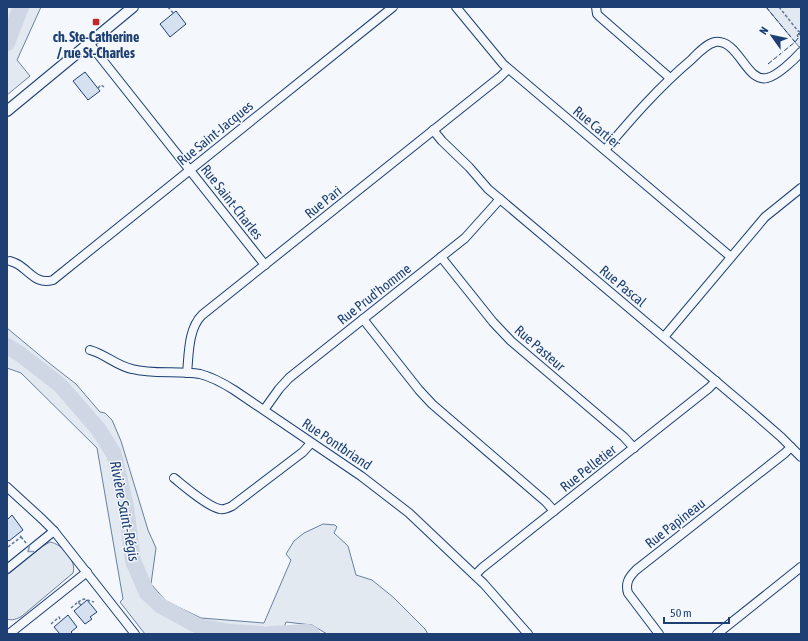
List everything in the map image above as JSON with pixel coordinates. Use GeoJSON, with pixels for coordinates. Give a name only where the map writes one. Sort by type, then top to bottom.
{"type":"FeatureCollection","features":[{"type":"Feature","properties":{"kind":"street"},"geometry":{"type":"LineString","coordinates":[[7,111],[133,7]]}},
{"type":"Feature","properties":{"kind":"street","name":"Rue Saint-Jacques"},"geometry":{"type":"LineString","coordinates":[[10,261],[19,265],[36,279],[44,281],[52,280],[393,7]]}},
{"type":"Feature","properties":{"kind":"street","name":"Rue Cartier"},"geometry":{"type":"LineString","coordinates":[[456,7],[498,60],[732,257]]}},
{"type":"Feature","properties":{"kind":"street"},"geometry":{"type":"LineString","coordinates":[[596,7],[597,14],[600,17],[670,78]]}},
{"type":"Feature","properties":{"kind":"street","name":"Rue Saint-Charles"},"geometry":{"type":"LineString","coordinates":[[89,43],[266,265]]}},
{"type":"Feature","properties":{"kind":"street"},"geometry":{"type":"LineString","coordinates":[[605,150],[670,78],[702,50],[713,43],[723,43],[730,47],[751,71],[762,78],[773,76],[801,52]]}},
{"type":"Feature","properties":{"kind":"street","name":"Rue Pari"},"geometry":{"type":"LineString","coordinates":[[187,373],[192,330],[202,315],[500,77],[508,69]]}},
{"type":"Feature","properties":{"kind":"street","name":"Rue Pascal"},"geometry":{"type":"LineString","coordinates":[[433,130],[488,189],[716,381],[801,457]]}},
{"type":"Feature","properties":{"kind":"street"},"geometry":{"type":"LineString","coordinates":[[664,337],[765,217],[801,188]]}},
{"type":"Feature","properties":{"kind":"street","name":"Rue Prud'homme"},"geometry":{"type":"LineString","coordinates":[[264,410],[289,378],[470,234],[500,199]]}},
{"type":"Feature","properties":{"kind":"street","name":"Rue Pasteur"},"geometry":{"type":"LineString","coordinates":[[441,257],[488,316],[511,341],[624,437],[634,448]]}},
{"type":"Feature","properties":{"kind":"street"},"geometry":{"type":"LineString","coordinates":[[363,319],[419,390],[432,404],[546,502],[554,511]]}},
{"type":"Feature","properties":{"kind":"street","name":"Rue Pontbriand"},"geometry":{"type":"LineString","coordinates":[[90,350],[102,354],[122,366],[133,370],[200,374],[220,382],[264,410],[361,476],[403,508],[432,533],[475,575],[528,634]]}},
{"type":"Feature","properties":{"kind":"street","name":"Rue Pelletier"},"geometry":{"type":"LineString","coordinates":[[475,575],[716,381]]}},
{"type":"Feature","properties":{"kind":"street"},"geometry":{"type":"LineString","coordinates":[[174,478],[210,505],[223,509],[232,506],[298,457],[311,443]]}},
{"type":"Feature","properties":{"kind":"street","name":"Rue Papineau"},"geometry":{"type":"LineString","coordinates":[[659,634],[628,593],[627,585],[629,578],[636,570],[791,447]]}},
{"type":"Feature","properties":{"kind":"street"},"geometry":{"type":"LineString","coordinates":[[7,487],[54,531],[135,634]]}},
{"type":"Feature","properties":{"kind":"street"},"geometry":{"type":"LineString","coordinates":[[7,569],[54,531]]}},
{"type":"Feature","properties":{"kind":"street"},"geometry":{"type":"LineString","coordinates":[[717,634],[801,567]]}},
{"type":"Feature","properties":{"kind":"street"},"geometry":{"type":"LineString","coordinates":[[9,632],[87,572]]}},
{"type":"Feature","properties":{"kind":"path"},"geometry":{"type":"LineString","coordinates":[[168,7],[173,13]]}},
{"type":"Feature","properties":{"kind":"path"},"geometry":{"type":"LineString","coordinates":[[779,7],[798,32],[801,32],[801,36]]}},
{"type":"Feature","properties":{"kind":"path"},"geometry":{"type":"LineString","coordinates":[[98,88],[101,85],[104,87]]}},
{"type":"Feature","properties":{"kind":"path"},"geometry":{"type":"LineString","coordinates":[[8,547],[21,537],[18,534]]}},
{"type":"Feature","properties":{"kind":"path"},"geometry":{"type":"LineString","coordinates":[[71,608],[84,599],[94,602]]}},
{"type":"Feature","properties":{"kind":"path"},"geometry":{"type":"LineString","coordinates":[[78,602],[81,605]]}},
{"type":"Feature","properties":{"kind":"path"},"geometry":{"type":"LineString","coordinates":[[51,624],[59,618],[62,621]]}},
{"type":"Feature","properties":{"kind":"shaded area"},"geometry":{"type":"Polygon","coordinates":[[[7,7],[41,7],[17,60],[30,76],[7,95],[7,7]]]}},
{"type":"Feature","properties":{"kind":"shaded area"},"geometry":{"type":"Polygon","coordinates":[[[766,7],[801,7],[801,45],[799,47],[766,7]]]}},
{"type":"Feature","properties":{"kind":"shaded area"},"geometry":{"type":"Polygon","coordinates":[[[7,328],[76,384],[100,412],[105,413],[112,420],[121,441],[148,530],[156,548],[151,584],[166,601],[201,618],[264,623],[291,560],[286,554],[294,541],[304,533],[323,524],[335,525],[337,527],[334,533],[348,546],[356,575],[372,580],[393,597],[425,629],[428,634],[327,634],[312,625],[286,622],[282,634],[145,634],[120,602],[123,599],[97,448],[21,373],[7,368],[7,328]]]}},
{"type":"Feature","properties":{"kind":"shaded area"},"geometry":{"type":"Polygon","coordinates":[[[50,542],[59,546],[71,558],[74,568],[73,573],[22,616],[11,620],[7,619],[7,575],[50,542]]]}},
{"type":"Feature","properties":{"kind":"building"},"geometry":{"type":"Polygon","coordinates":[[[176,11],[186,24],[170,37],[160,24],[176,11]]]}},
{"type":"Feature","properties":{"kind":"building"},"geometry":{"type":"Polygon","coordinates":[[[85,72],[100,91],[88,100],[73,81],[85,72]]]}},
{"type":"Feature","properties":{"kind":"building"},"geometry":{"type":"Polygon","coordinates":[[[12,515],[23,530],[9,541],[7,539],[7,520],[12,515]]]}},
{"type":"Feature","properties":{"kind":"building"},"geometry":{"type":"Polygon","coordinates":[[[87,600],[97,612],[90,617],[92,619],[85,624],[74,611],[87,600]]]}},
{"type":"Feature","properties":{"kind":"building"},"geometry":{"type":"Polygon","coordinates":[[[68,615],[77,627],[71,632],[73,634],[60,634],[54,627],[68,615]]]}},
{"type":"Feature","properties":{"kind":"waterway","name":"Rivière Saint-Régis"},"geometry":{"type":"LineString","coordinates":[[7,43],[21,7]]}},
{"type":"Feature","properties":{"kind":"waterway","name":"Rivière Saint-Régis"},"geometry":{"type":"LineString","coordinates":[[7,346],[20,354],[60,385],[99,430],[114,454],[126,507],[133,561],[147,593],[161,606],[198,626],[230,632],[262,634]]}},
{"type":"Feature","properties":{"kind":"waterway","name":"Rivière Saint-Régis"},"geometry":{"type":"LineString","coordinates":[[270,634],[308,632],[312,634]]}},
{"type":"Feature","properties":{"kind":"fence"},"geometry":{"type":"LineString","coordinates":[[766,7],[795,42]]}},
{"type":"Feature","properties":{"kind":"fence"},"geometry":{"type":"LineString","coordinates":[[768,64],[795,42],[799,37],[797,36],[799,33]]}},
{"type":"Feature","properties":{"kind":"place","name":"ch. Ste-Catherine / rue St-Charles"},"geometry":{"type":"Point","coordinates":[96,22]}}]}
